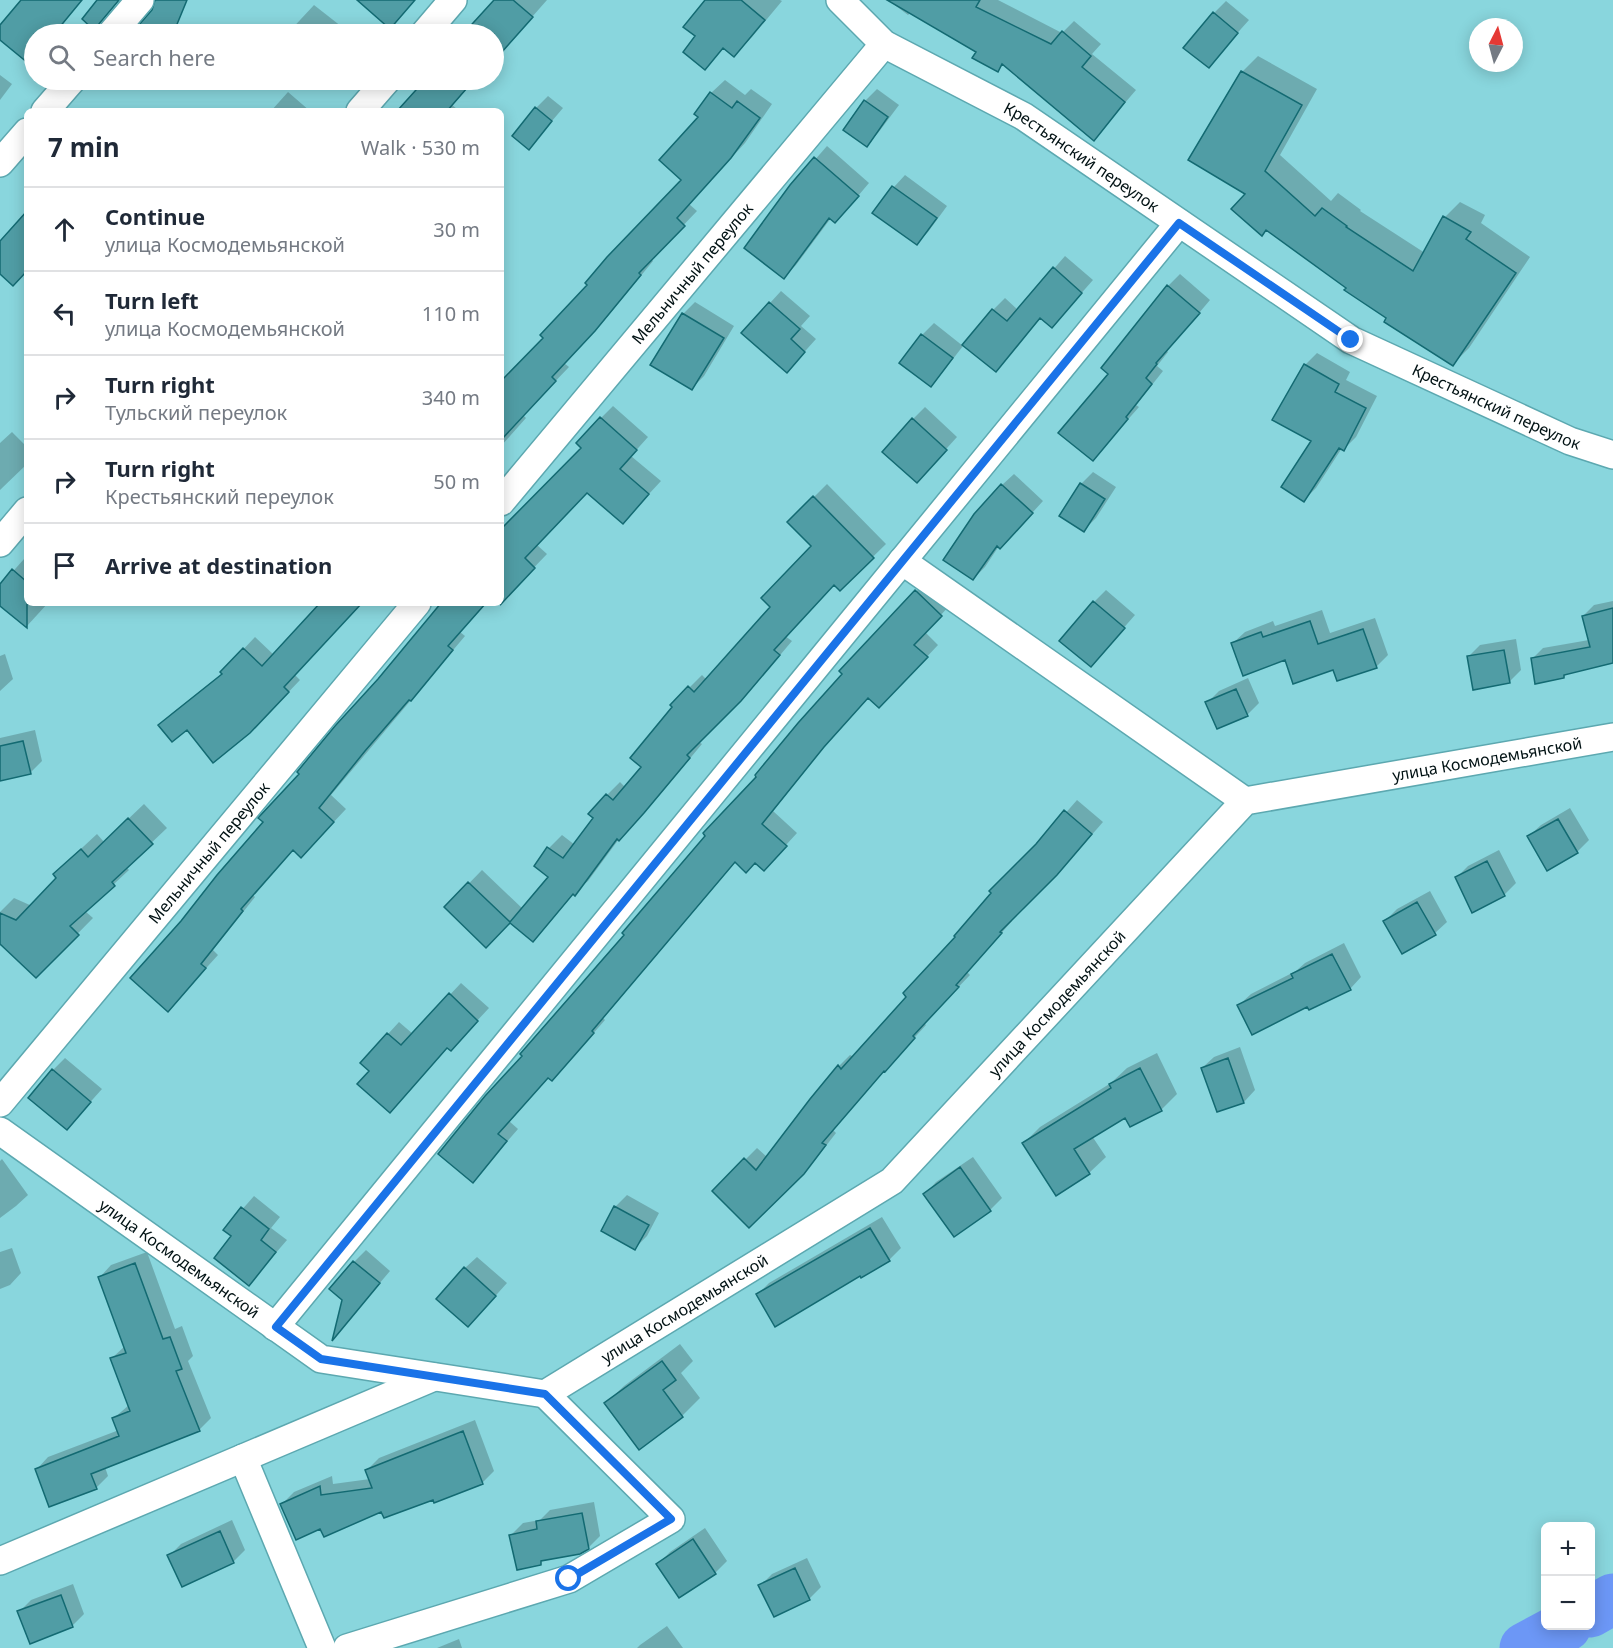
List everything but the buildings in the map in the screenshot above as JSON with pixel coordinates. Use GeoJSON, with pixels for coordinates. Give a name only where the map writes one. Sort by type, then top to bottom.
{"type":"FeatureCollection","features":[{"type":"Feature","properties":{"kind":"street"},"geometry":{"type":"LineString","coordinates":[[120,24],[140,0]]}},
{"type":"Feature","properties":{"kind":"street"},"geometry":{"type":"LineString","coordinates":[[433,24],[453,0]]}},
{"type":"Feature","properties":{"kind":"street","name":"Крестьянский переулок"},"geometry":{"type":"LineString","coordinates":[[840,0],[884,44],[1023,116],[1351,340],[1570,441],[1613,455]]}},
{"type":"Feature","properties":{"kind":"street","name":"Мельничный переулок"},"geometry":{"type":"LineString","coordinates":[[504,498],[884,44]]}},
{"type":"Feature","properties":{"kind":"street"},"geometry":{"type":"LineString","coordinates":[[48,108],[63,90]]}},
{"type":"Feature","properties":{"kind":"street"},"geometry":{"type":"LineString","coordinates":[[363,108],[378,90]]}},
{"type":"Feature","properties":{"kind":"street"},"geometry":{"type":"LineString","coordinates":[[0,163],[24,135]]}},
{"type":"Feature","properties":{"kind":"street"},"geometry":{"type":"LineString","coordinates":[[276,1327],[1179,223]]}},
{"type":"Feature","properties":{"kind":"street"},"geometry":{"type":"LineString","coordinates":[[0,543],[24,515]]}},
{"type":"Feature","properties":{"kind":"street"},"geometry":{"type":"LineString","coordinates":[[902,561],[1245,801]]}},
{"type":"Feature","properties":{"kind":"street","name":"Мельничный переулок"},"geometry":{"type":"LineString","coordinates":[[0,1103],[414,606]]}},
{"type":"Feature","properties":{"kind":"street","name":"улица Космодемьянской"},"geometry":{"type":"LineString","coordinates":[[0,1131],[321,1359],[545,1394],[892,1181],[1245,801],[1613,737]]}},
{"type":"Feature","properties":{"kind":"street"},"geometry":{"type":"LineString","coordinates":[[0,1561],[434,1377]]}},
{"type":"Feature","properties":{"kind":"street"},"geometry":{"type":"LineString","coordinates":[[347,1648],[569,1579],[671,1519],[545,1394]]}},
{"type":"Feature","properties":{"kind":"street"},"geometry":{"type":"LineString","coordinates":[[243,1458],[322,1648]]}},
{"type":"Feature","properties":{"kind":"waterway"},"geometry":{"type":"LineString","coordinates":[[1595,1609],[1613,1599]]}},
{"type":"Feature","properties":{"kind":"waterway"},"geometry":{"type":"LineString","coordinates":[[1525,1648],[1559,1630]]}},
{"type":"Feature","properties":{"kind":"route"},"geometry":{"type":"LineString","coordinates":[[569,1579],[671,1519],[545,1394],[321,1359],[276,1327],[1179,223],[1351,340]]}}]}
